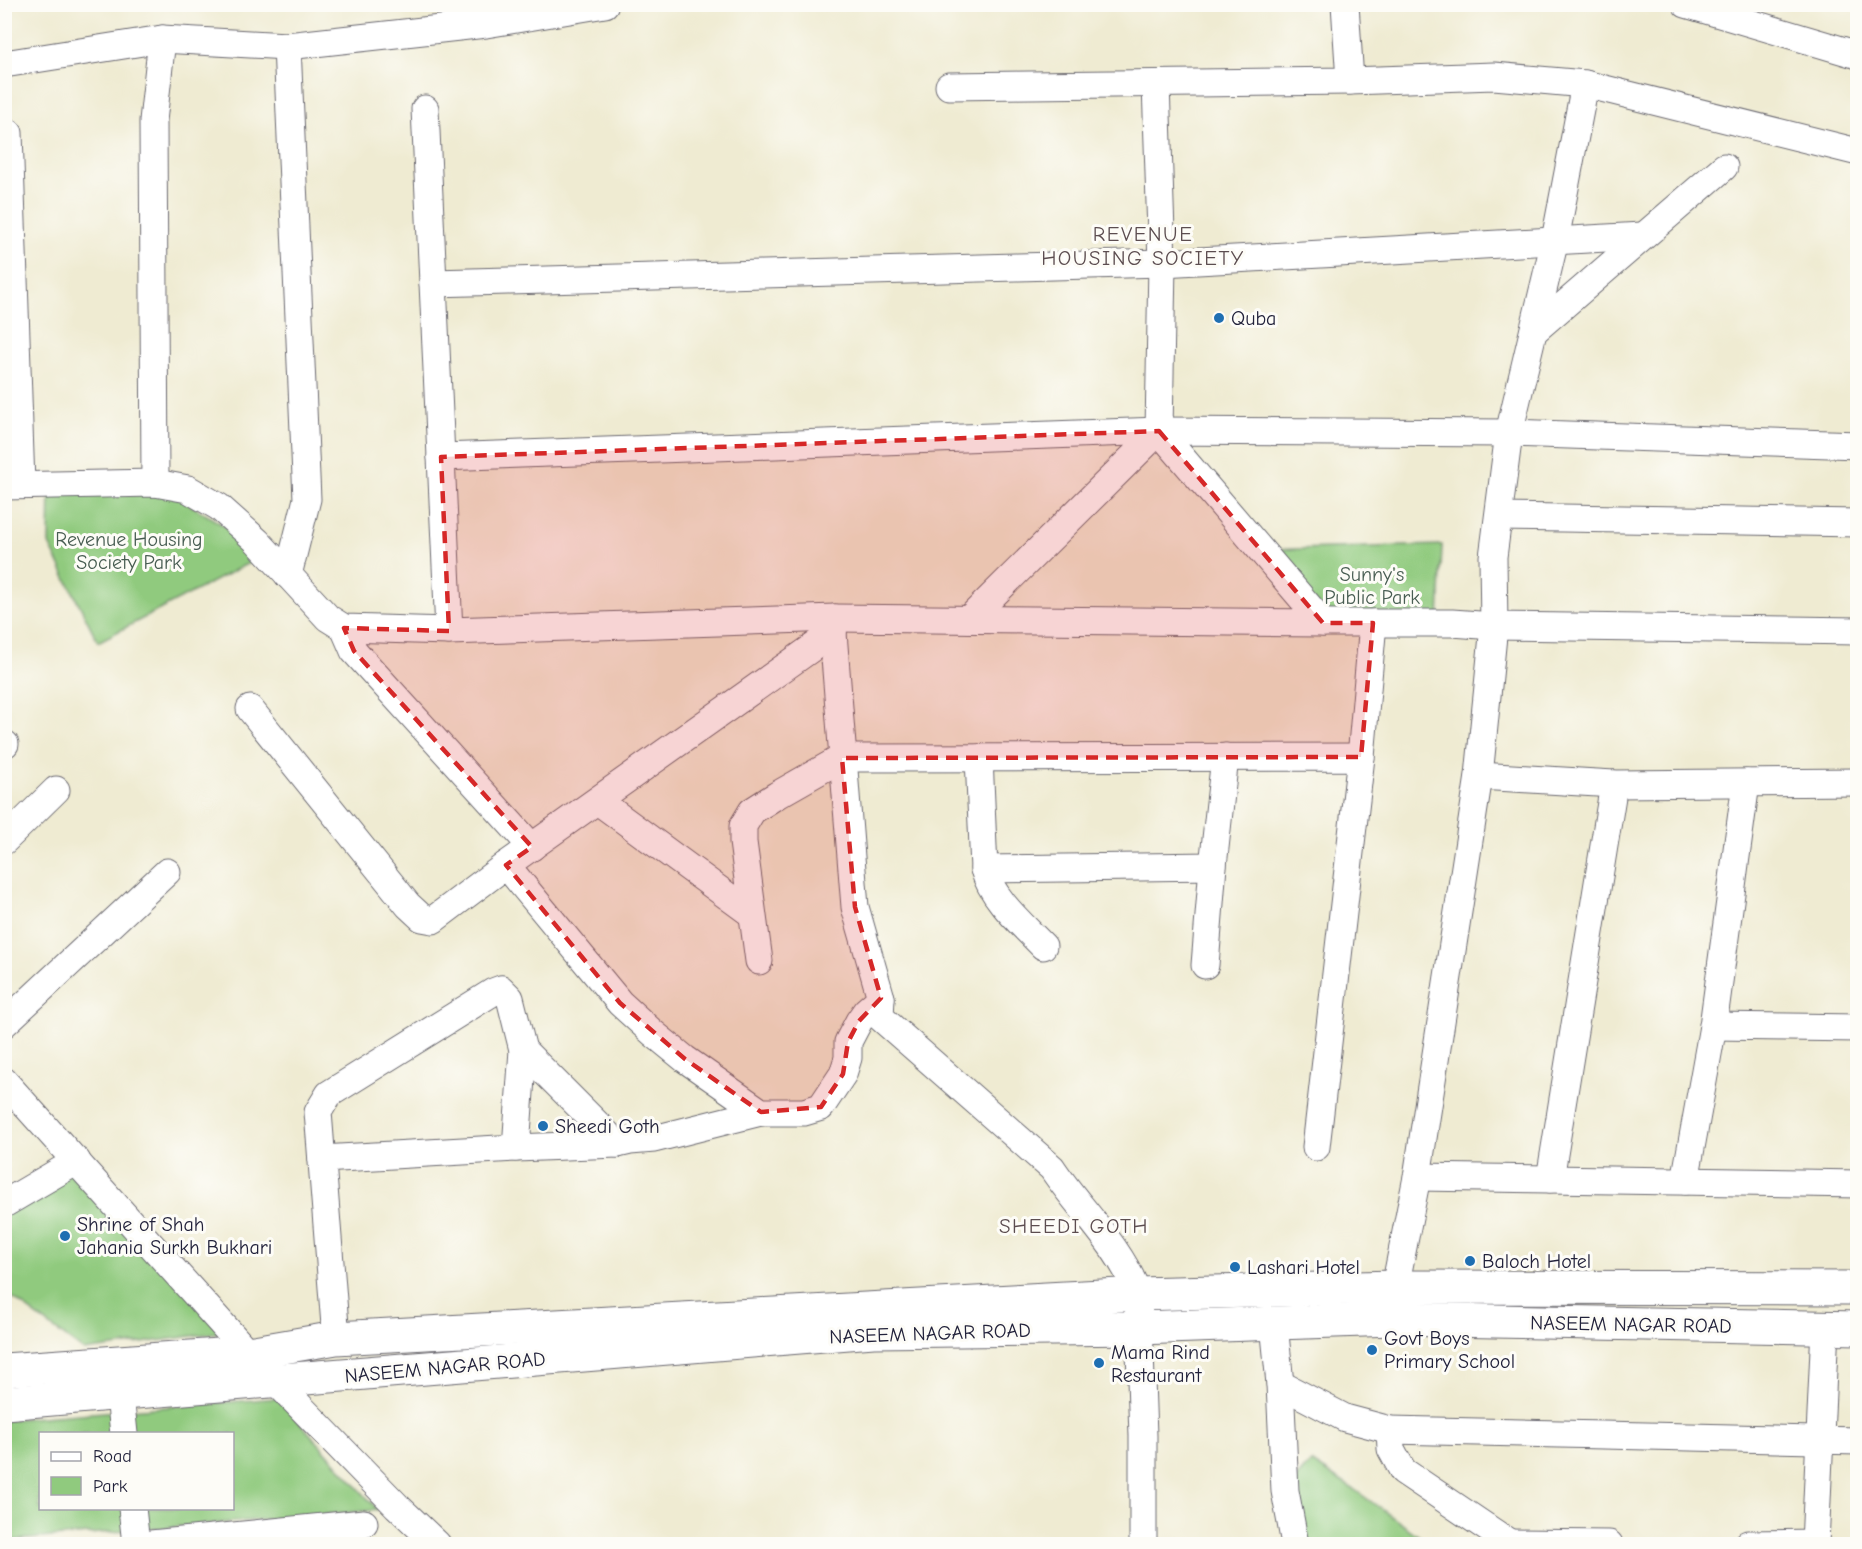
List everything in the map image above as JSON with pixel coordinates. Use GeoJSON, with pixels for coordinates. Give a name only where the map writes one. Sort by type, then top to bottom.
{"type":"FeatureCollection","features":[{"type":"Feature","properties":{"kind":"main road","name":"NASEEM NAGAR ROAD"},"geometry":{"type":"LineString","coordinates":[[4,1370],[248,1353],[336,1338],[1138,1294],[1395,1287],[1857,1288]]}},
{"type":"Feature","properties":{"kind":"main road","name":"NASEEM NAGAR ROAD"},"geometry":{"type":"LineString","coordinates":[[4,1403],[873,1331],[1138,1328],[1394,1319],[1857,1328]]}},
{"type":"Feature","properties":{"kind":"street"},"geometry":{"type":"LineString","coordinates":[[4,64],[162,39],[287,46],[486,24],[605,4]]}},
{"type":"Feature","properties":{"kind":"street"},"geometry":{"type":"LineString","coordinates":[[1345,4],[1350,81]]}},
{"type":"Feature","properties":{"kind":"street"},"geometry":{"type":"LineString","coordinates":[[1686,4],[1857,55]]}},
{"type":"Feature","properties":{"kind":"street"},"geometry":{"type":"LineString","coordinates":[[155,483],[153,121],[162,39]]}},
{"type":"Feature","properties":{"kind":"street"},"geometry":{"type":"LineString","coordinates":[[287,46],[307,499],[288,575]]}},
{"type":"Feature","properties":{"kind":"street"},"geometry":{"type":"LineString","coordinates":[[949,86],[1350,81],[1494,76],[1585,84],[1857,152]]}},
{"type":"Feature","properties":{"kind":"street"},"geometry":{"type":"LineString","coordinates":[[1156,84],[1162,262],[1159,431],[1323,623]]}},
{"type":"Feature","properties":{"kind":"street"},"geometry":{"type":"LineString","coordinates":[[1394,1319],[1395,1287],[1417,1177],[1479,776],[1494,626],[1493,557],[1509,433],[1555,240],[1585,84]]}},
{"type":"Feature","properties":{"kind":"street"},"geometry":{"type":"LineString","coordinates":[[424,109],[449,631]]}},
{"type":"Feature","properties":{"kind":"street"},"geometry":{"type":"LineString","coordinates":[[9,133],[13,485],[155,483],[188,489],[219,507],[257,541],[328,618],[344,628],[449,631],[834,626],[969,619],[1323,623],[1452,622],[1494,626],[1857,631]]}},
{"type":"Feature","properties":{"kind":"street"},"geometry":{"type":"LineString","coordinates":[[1534,332],[1724,167]]}},
{"type":"Feature","properties":{"kind":"street"},"geometry":{"type":"LineString","coordinates":[[433,283],[1162,262],[1642,236]]}},
{"type":"Feature","properties":{"kind":"street"},"geometry":{"type":"LineString","coordinates":[[969,619],[1159,431]]}},
{"type":"Feature","properties":{"kind":"street"},"geometry":{"type":"LineString","coordinates":[[441,457],[1159,431],[1509,433],[1857,445]]}},
{"type":"Feature","properties":{"kind":"street"},"geometry":{"type":"LineString","coordinates":[[1499,517],[1857,523]]}},
{"type":"Feature","properties":{"kind":"street"},"geometry":{"type":"LineString","coordinates":[[1316,1147],[1361,757],[1373,623]]}},
{"type":"Feature","properties":{"kind":"street"},"geometry":{"type":"LineString","coordinates":[[834,626],[842,758],[855,907],[881,998],[880,1017],[1052,1168],[1070,1195],[1117,1253],[1132,1277],[1138,1294],[1143,1436],[1143,1545]]}},
{"type":"Feature","properties":{"kind":"street"},"geometry":{"type":"LineString","coordinates":[[250,709],[408,905],[422,918],[433,920],[834,626]]}},
{"type":"Feature","properties":{"kind":"street"},"geometry":{"type":"LineString","coordinates":[[344,628],[354,651],[532,847]]}},
{"type":"Feature","properties":{"kind":"street"},"geometry":{"type":"LineString","coordinates":[[1205,965],[1225,757]]}},
{"type":"Feature","properties":{"kind":"street"},"geometry":{"type":"LineString","coordinates":[[759,961],[743,842],[743,825],[752,811],[842,758],[1361,757]]}},
{"type":"Feature","properties":{"kind":"street"},"geometry":{"type":"LineString","coordinates":[[979,758],[984,869],[987,880],[997,895],[1043,946]]}},
{"type":"Feature","properties":{"kind":"street"},"geometry":{"type":"LineString","coordinates":[[1479,776],[1614,784],[1857,782]]}},
{"type":"Feature","properties":{"kind":"street"},"geometry":{"type":"LineString","coordinates":[[1684,1181],[1713,1026],[1746,783]]}},
{"type":"Feature","properties":{"kind":"street"},"geometry":{"type":"LineString","coordinates":[[1550,1179],[1614,784]]}},
{"type":"Feature","properties":{"kind":"street"},"geometry":{"type":"LineString","coordinates":[[4,841],[56,790]]}},
{"type":"Feature","properties":{"kind":"street"},"geometry":{"type":"LineString","coordinates":[[598,801],[752,914]]}},
{"type":"Feature","properties":{"kind":"street"},"geometry":{"type":"LineString","coordinates":[[506,865],[620,1003],[686,1059],[761,1112]]}},
{"type":"Feature","properties":{"kind":"street"},"geometry":{"type":"LineString","coordinates":[[984,869],[1213,866]]}},
{"type":"Feature","properties":{"kind":"street"},"geometry":{"type":"LineString","coordinates":[[4,1024],[167,872]]}},
{"type":"Feature","properties":{"kind":"street"},"geometry":{"type":"LineString","coordinates":[[336,1338],[318,1112],[328,1094],[501,989],[510,998],[523,1050],[516,1148]]}},
{"type":"Feature","properties":{"kind":"street"},"geometry":{"type":"LineString","coordinates":[[322,1159],[617,1144],[654,1139],[761,1112],[804,1112],[821,1107],[843,1074],[848,1058],[848,1042],[859,1021],[866,1011],[881,998]]}},
{"type":"Feature","properties":{"kind":"street"},"geometry":{"type":"LineString","coordinates":[[1713,1026],[1857,1028]]}},
{"type":"Feature","properties":{"kind":"street"},"geometry":{"type":"LineString","coordinates":[[523,1050],[617,1144]]}},
{"type":"Feature","properties":{"kind":"street"},"geometry":{"type":"LineString","coordinates":[[4,1081],[275,1382],[437,1545]]}},
{"type":"Feature","properties":{"kind":"street"},"geometry":{"type":"LineString","coordinates":[[4,1204],[77,1161]]}},
{"type":"Feature","properties":{"kind":"street"},"geometry":{"type":"LineString","coordinates":[[1417,1177],[1857,1184]]}},
{"type":"Feature","properties":{"kind":"street"},"geometry":{"type":"LineString","coordinates":[[1274,1324],[1280,1384],[1285,1491],[1295,1545]]}},
{"type":"Feature","properties":{"kind":"street"},"geometry":{"type":"LineString","coordinates":[[1748,1545],[1814,1544],[1825,1327]]}},
{"type":"Feature","properties":{"kind":"street"},"geometry":{"type":"LineString","coordinates":[[1280,1384],[1344,1418],[1390,1430],[1857,1441]]}},
{"type":"Feature","properties":{"kind":"street"},"geometry":{"type":"LineString","coordinates":[[120,1395],[124,1432]]}},
{"type":"Feature","properties":{"kind":"street"},"geometry":{"type":"LineString","coordinates":[[1390,1430],[1391,1449],[1402,1472],[1509,1544],[1609,1545]]}},
{"type":"Feature","properties":{"kind":"street"},"geometry":{"type":"LineString","coordinates":[[132,1510],[136,1545]]}},
{"type":"Feature","properties":{"kind":"street"},"geometry":{"type":"LineString","coordinates":[[151,1545],[364,1523]]}},
{"type":"Feature","properties":{"kind":"highlighted area"},"geometry":{"type":"Polygon","coordinates":[[[1159,431],[1323,623],[1373,623],[1361,757],[842,758],[855,907],[881,998],[859,1021],[848,1042],[843,1074],[821,1107],[761,1112],[685,1059],[620,1003],[506,865],[532,847],[354,651],[344,628],[449,631],[441,457],[1159,431]]]}},
{"type":"Feature","properties":{"kind":"green space","name":"Revenue Housing Society Park"},"geometry":{"type":"Polygon","coordinates":[[[155,483],[268,553],[98,642],[49,544],[50,484],[155,483]]]}},
{"type":"Feature","properties":{"kind":"green space","name":"Sunny's Public Park"},"geometry":{"type":"Polygon","coordinates":[[[1442,545],[1439,622],[1323,623],[1260,550],[1442,545]]]}},
{"type":"Feature","properties":{"kind":"green space"},"geometry":{"type":"Polygon","coordinates":[[[76,1159],[229,1331],[84,1351],[5,1292],[5,1214],[76,1159]]]}},
{"type":"Feature","properties":{"kind":"green space"},"geometry":{"type":"Polygon","coordinates":[[[278,1398],[378,1510],[5,1541],[5,1420],[278,1398]]]}},
{"type":"Feature","properties":{"kind":"green space"},"geometry":{"type":"Polygon","coordinates":[[[1311,1462],[1355,1490],[1430,1544],[1295,1544],[1285,1491],[1311,1462]]]}},
{"type":"Feature","properties":{"kind":"place","name":"Quba"},"geometry":{"type":"Point","coordinates":[1219,318]}},
{"type":"Feature","properties":{"kind":"place","name":"Sheedi Goth"},"geometry":{"type":"Point","coordinates":[543,1126]}},
{"type":"Feature","properties":{"kind":"place","name":"Shrine of Shah Jahania Surkh Bukhari"},"geometry":{"type":"Point","coordinates":[65,1236]}},
{"type":"Feature","properties":{"kind":"place","name":"Baloch Hotel"},"geometry":{"type":"Point","coordinates":[1470,1261]}},
{"type":"Feature","properties":{"kind":"place","name":"Lashari Hotel"},"geometry":{"type":"Point","coordinates":[1235,1267]}},
{"type":"Feature","properties":{"kind":"place","name":"Govt Boys Primary School"},"geometry":{"type":"Point","coordinates":[1372,1350]}},
{"type":"Feature","properties":{"kind":"place","name":"Mama Rind Restaurant"},"geometry":{"type":"Point","coordinates":[1099,1363]}},
{"type":"Feature","properties":{"kind":"district","name":"REVENUE HOUSING SOCIETY"},"geometry":{"type":"Point","coordinates":[1143,246]}},
{"type":"Feature","properties":{"kind":"district","name":"SHEEDI GOTH"},"geometry":{"type":"Point","coordinates":[1074,1226]}}]}
